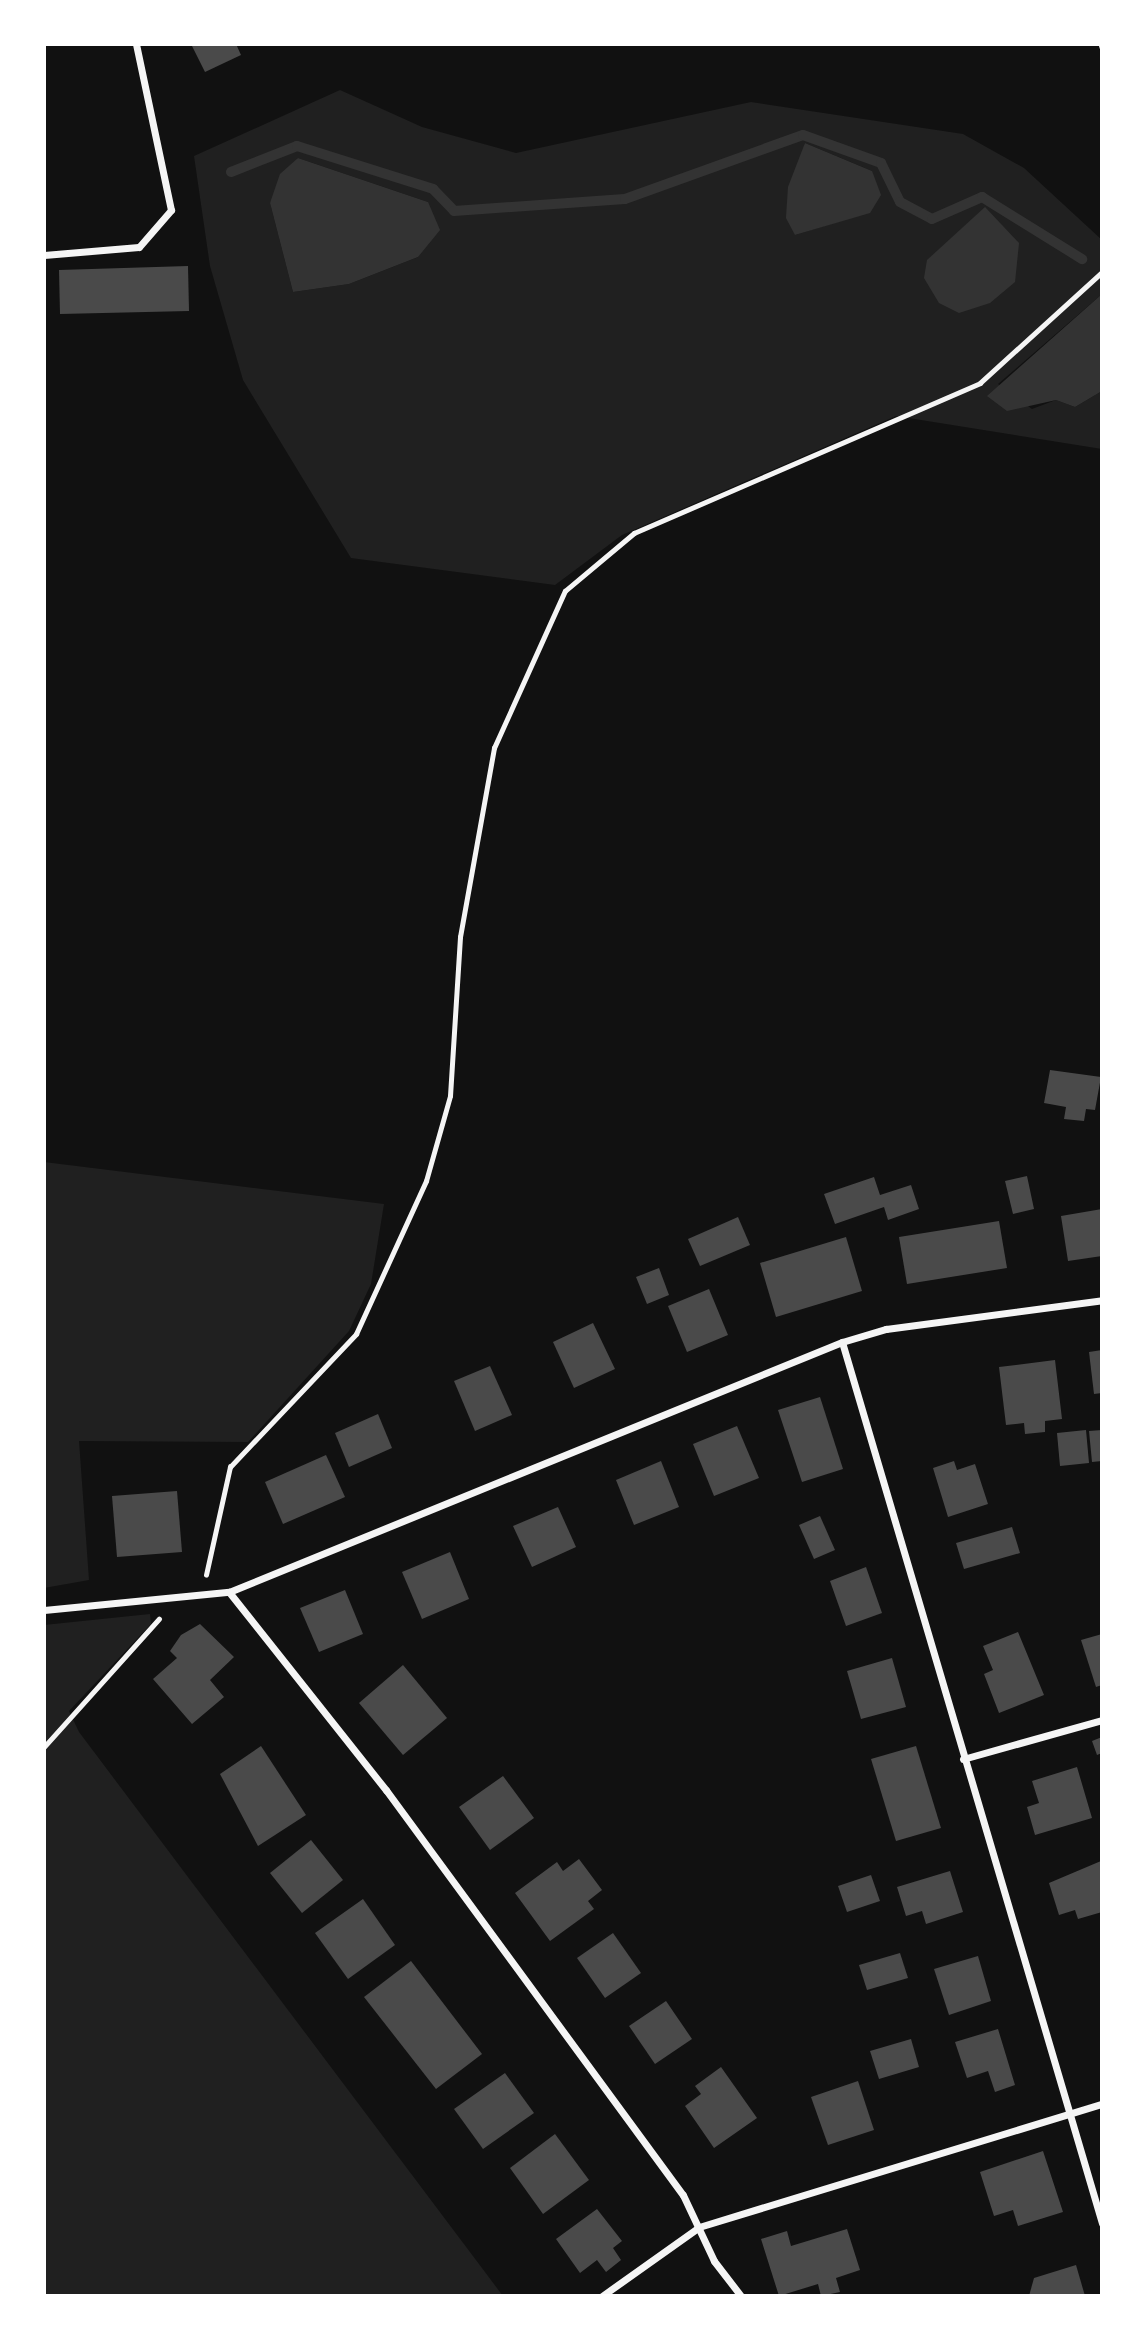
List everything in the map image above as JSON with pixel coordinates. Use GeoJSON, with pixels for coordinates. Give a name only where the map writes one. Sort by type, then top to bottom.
{"type":"FeatureCollection","features":[{"type":"Feature","properties":{"kind":"street"},"geometry":{"type":"LineString","coordinates":[[44,255],[139,247],[171,209],[136,44]]}},
{"type":"Feature","properties":{"kind":"street"},"geometry":{"type":"LineString","coordinates":[[44,1609],[229,1592],[842,1342],[886,1329],[1102,1300]]}},
{"type":"Feature","properties":{"kind":"street"},"geometry":{"type":"LineString","coordinates":[[842,1342],[1102,2223]]}},
{"type":"Feature","properties":{"kind":"street"},"geometry":{"type":"LineString","coordinates":[[229,1592],[386,1790],[683,2195],[741,2296]]}},
{"type":"Feature","properties":{"kind":"street"},"geometry":{"type":"LineString","coordinates":[[964,1759],[1102,1720]]}},
{"type":"Feature","properties":{"kind":"street"},"geometry":{"type":"LineString","coordinates":[[602,2296],[699,2227],[1102,2104]]}},
{"type":"Feature","properties":{"kind":"path"},"geometry":{"type":"LineString","coordinates":[[208,1593],[206,1575],[230,1467],[356,1334],[426,1181],[450,1096],[460,937],[494,748],[565,591],[634,533],[980,383],[1102,272]]}},
{"type":"Feature","properties":{"kind":"path"},"geometry":{"type":"LineString","coordinates":[[44,1747],[138,1646],[171,1596]]}},
{"type":"Feature","properties":{"kind":"shaded area"},"geometry":{"type":"Polygon","coordinates":[[[340,90],[422,127],[516,153],[751,102],[963,134],[1024,168],[1102,240],[1102,294],[998,384],[1032,409],[1056,400],[1075,407],[1102,391],[1102,449],[896,416],[622,535],[555,585],[351,558],[243,380],[210,266],[194,156],[340,90]],[[805,143],[795,235],[870,212],[872,171],[805,143]],[[298,158],[270,203],[293,292],[349,284],[418,257],[428,202],[298,158]]]}},
{"type":"Feature","properties":{"kind":"shaded area"},"geometry":{"type":"Polygon","coordinates":[[[805,143],[872,171],[881,195],[870,213],[795,235],[786,218],[788,187],[805,143]]]}},
{"type":"Feature","properties":{"kind":"shaded area"},"geometry":{"type":"Polygon","coordinates":[[[298,158],[428,202],[440,230],[418,257],[349,284],[293,292],[270,203],[280,174],[298,158]]]}},
{"type":"Feature","properties":{"kind":"shaded area"},"geometry":{"type":"Polygon","coordinates":[[[985,207],[1019,243],[1015,282],[990,303],[959,313],[939,303],[924,278],[927,260],[985,207]]]}},
{"type":"Feature","properties":{"kind":"shaded area"},"geometry":{"type":"Polygon","coordinates":[[[1102,294],[1102,391],[1075,407],[1056,400],[1007,411],[987,396],[1102,294]]]}},
{"type":"Feature","properties":{"kind":"shaded area"},"geometry":{"type":"Polygon","coordinates":[[[44,1162],[384,1204],[371,1284],[349,1331],[248,1442],[79,1441],[89,1580],[44,1588],[44,1162]]]}},
{"type":"Feature","properties":{"kind":"shaded area"},"geometry":{"type":"Polygon","coordinates":[[[150,1614],[151,1624],[69,1711],[79,1732],[503,2296],[44,2296],[44,1625],[150,1614]]]}},
{"type":"Feature","properties":{"kind":"building"},"geometry":{"type":"Polygon","coordinates":[[[191,44],[236,44],[241,55],[205,72],[191,44]]]}},
{"type":"Feature","properties":{"kind":"building"},"geometry":{"type":"Polygon","coordinates":[[[188,266],[189,311],[60,314],[59,270],[188,266]]]}},
{"type":"Feature","properties":{"kind":"building"},"geometry":{"type":"Polygon","coordinates":[[[1050,1070],[1101,1077],[1095,1110],[1086,1109],[1084,1121],[1064,1119],[1066,1107],[1044,1103],[1050,1070]]]}},
{"type":"Feature","properties":{"kind":"building"},"geometry":{"type":"Polygon","coordinates":[[[1027,1176],[1034,1209],[1013,1214],[1005,1181],[1027,1176]]]}},
{"type":"Feature","properties":{"kind":"building"},"geometry":{"type":"Polygon","coordinates":[[[874,1177],[880,1195],[911,1185],[919,1209],[888,1220],[884,1207],[835,1224],[824,1194],[874,1177]]]}},
{"type":"Feature","properties":{"kind":"building"},"geometry":{"type":"Polygon","coordinates":[[[1102,1209],[1102,1256],[1068,1261],[1061,1216],[1102,1209]]]}},
{"type":"Feature","properties":{"kind":"building"},"geometry":{"type":"Polygon","coordinates":[[[738,1217],[750,1245],[700,1266],[688,1239],[738,1217]]]}},
{"type":"Feature","properties":{"kind":"building"},"geometry":{"type":"Polygon","coordinates":[[[999,1221],[1007,1268],[907,1284],[899,1237],[999,1221]]]}},
{"type":"Feature","properties":{"kind":"building"},"geometry":{"type":"Polygon","coordinates":[[[846,1237],[862,1291],[776,1317],[760,1263],[846,1237]]]}},
{"type":"Feature","properties":{"kind":"building"},"geometry":{"type":"Polygon","coordinates":[[[659,1268],[669,1295],[647,1304],[636,1277],[659,1268]]]}},
{"type":"Feature","properties":{"kind":"building"},"geometry":{"type":"Polygon","coordinates":[[[709,1289],[728,1335],[687,1352],[668,1306],[709,1289]]]}},
{"type":"Feature","properties":{"kind":"building"},"geometry":{"type":"Polygon","coordinates":[[[593,1323],[615,1369],[574,1388],[553,1342],[593,1323]]]}},
{"type":"Feature","properties":{"kind":"building"},"geometry":{"type":"Polygon","coordinates":[[[1102,1350],[1102,1393],[1094,1394],[1089,1352],[1102,1350]]]}},
{"type":"Feature","properties":{"kind":"building"},"geometry":{"type":"Polygon","coordinates":[[[1055,1360],[1062,1419],[1045,1421],[1045,1432],[1025,1434],[1024,1423],[1006,1425],[999,1367],[1055,1360]]]}},
{"type":"Feature","properties":{"kind":"building"},"geometry":{"type":"Polygon","coordinates":[[[490,1366],[512,1415],[475,1431],[454,1381],[490,1366]]]}},
{"type":"Feature","properties":{"kind":"building"},"geometry":{"type":"Polygon","coordinates":[[[820,1397],[843,1469],[802,1482],[778,1410],[820,1397]]]}},
{"type":"Feature","properties":{"kind":"building"},"geometry":{"type":"Polygon","coordinates":[[[378,1414],[392,1448],[349,1467],[335,1433],[378,1414]]]}},
{"type":"Feature","properties":{"kind":"building"},"geometry":{"type":"Polygon","coordinates":[[[737,1426],[759,1478],[714,1496],[693,1444],[737,1426]]]}},
{"type":"Feature","properties":{"kind":"building"},"geometry":{"type":"Polygon","coordinates":[[[1086,1430],[1089,1463],[1060,1466],[1057,1433],[1086,1430]]]}},
{"type":"Feature","properties":{"kind":"building"},"geometry":{"type":"Polygon","coordinates":[[[1102,1430],[1102,1461],[1092,1462],[1089,1431],[1102,1430]]]}},
{"type":"Feature","properties":{"kind":"building"},"geometry":{"type":"Polygon","coordinates":[[[326,1455],[345,1497],[283,1524],[265,1482],[326,1455]]]}},
{"type":"Feature","properties":{"kind":"building"},"geometry":{"type":"Polygon","coordinates":[[[661,1461],[679,1507],[634,1525],[616,1480],[661,1461]]]}},
{"type":"Feature","properties":{"kind":"building"},"geometry":{"type":"Polygon","coordinates":[[[954,1461],[957,1470],[975,1464],[988,1504],[948,1517],[933,1468],[954,1461]]]}},
{"type":"Feature","properties":{"kind":"building"},"geometry":{"type":"Polygon","coordinates":[[[177,1491],[182,1552],[117,1557],[112,1496],[177,1491]]]}},
{"type":"Feature","properties":{"kind":"building"},"geometry":{"type":"Polygon","coordinates":[[[558,1507],[576,1547],[532,1567],[513,1526],[558,1507]]]}},
{"type":"Feature","properties":{"kind":"building"},"geometry":{"type":"Polygon","coordinates":[[[820,1516],[835,1550],[814,1559],[799,1525],[820,1516]]]}},
{"type":"Feature","properties":{"kind":"building"},"geometry":{"type":"Polygon","coordinates":[[[1012,1527],[1020,1553],[964,1569],[956,1543],[1012,1527]]]}},
{"type":"Feature","properties":{"kind":"building"},"geometry":{"type":"Polygon","coordinates":[[[450,1552],[469,1599],[422,1619],[402,1572],[450,1552]]]}},
{"type":"Feature","properties":{"kind":"building"},"geometry":{"type":"Polygon","coordinates":[[[866,1567],[882,1613],[846,1626],[830,1581],[866,1567]]]}},
{"type":"Feature","properties":{"kind":"building"},"geometry":{"type":"Polygon","coordinates":[[[345,1590],[363,1634],[319,1652],[300,1608],[345,1590]]]}},
{"type":"Feature","properties":{"kind":"building"},"geometry":{"type":"Polygon","coordinates":[[[200,1624],[234,1657],[210,1680],[224,1697],[192,1724],[153,1679],[177,1658],[170,1651],[181,1635],[200,1624]]]}},
{"type":"Feature","properties":{"kind":"building"},"geometry":{"type":"Polygon","coordinates":[[[1018,1632],[1044,1695],[999,1713],[984,1674],[993,1670],[983,1646],[1018,1632]]]}},
{"type":"Feature","properties":{"kind":"building"},"geometry":{"type":"Polygon","coordinates":[[[1102,1634],[1102,1685],[1096,1687],[1081,1640],[1102,1634]]]}},
{"type":"Feature","properties":{"kind":"building"},"geometry":{"type":"Polygon","coordinates":[[[892,1658],[906,1707],[861,1719],[847,1671],[892,1658]]]}},
{"type":"Feature","properties":{"kind":"building"},"geometry":{"type":"Polygon","coordinates":[[[403,1665],[447,1718],[403,1755],[359,1703],[403,1665]]]}},
{"type":"Feature","properties":{"kind":"building"},"geometry":{"type":"Polygon","coordinates":[[[1102,1737],[1102,1753],[1097,1755],[1092,1741],[1102,1737]]]}},
{"type":"Feature","properties":{"kind":"building"},"geometry":{"type":"Polygon","coordinates":[[[261,1746],[306,1815],[258,1846],[220,1774],[261,1746]]]}},
{"type":"Feature","properties":{"kind":"building"},"geometry":{"type":"Polygon","coordinates":[[[916,1746],[941,1828],[896,1841],[871,1759],[916,1746]]]}},
{"type":"Feature","properties":{"kind":"building"},"geometry":{"type":"Polygon","coordinates":[[[1077,1767],[1092,1818],[1035,1835],[1027,1807],[1039,1803],[1032,1781],[1077,1767]]]}},
{"type":"Feature","properties":{"kind":"building"},"geometry":{"type":"Polygon","coordinates":[[[503,1776],[534,1818],[490,1850],[459,1807],[503,1776]]]}},
{"type":"Feature","properties":{"kind":"building"},"geometry":{"type":"Polygon","coordinates":[[[311,1840],[343,1880],[302,1913],[270,1873],[311,1840]]]}},
{"type":"Feature","properties":{"kind":"building"},"geometry":{"type":"Polygon","coordinates":[[[579,1859],[602,1890],[588,1901],[594,1909],[550,1941],[515,1893],[557,1862],[563,1871],[579,1859]]]}},
{"type":"Feature","properties":{"kind":"building"},"geometry":{"type":"Polygon","coordinates":[[[1101,1861],[1102,1912],[1078,1919],[1075,1910],[1059,1915],[1049,1883],[1101,1861]]]}},
{"type":"Feature","properties":{"kind":"building"},"geometry":{"type":"Polygon","coordinates":[[[950,1871],[963,1912],[926,1924],[922,1911],[906,1916],[897,1887],[950,1871]]]}},
{"type":"Feature","properties":{"kind":"building"},"geometry":{"type":"Polygon","coordinates":[[[871,1875],[880,1901],[847,1912],[838,1886],[871,1875]]]}},
{"type":"Feature","properties":{"kind":"building"},"geometry":{"type":"Polygon","coordinates":[[[363,1899],[395,1945],[348,1979],[315,1933],[363,1899]]]}},
{"type":"Feature","properties":{"kind":"building"},"geometry":{"type":"Polygon","coordinates":[[[613,1933],[641,1973],[605,1998],[577,1958],[613,1933]]]}},
{"type":"Feature","properties":{"kind":"building"},"geometry":{"type":"Polygon","coordinates":[[[900,1953],[908,1978],[867,1990],[859,1965],[900,1953]]]}},
{"type":"Feature","properties":{"kind":"building"},"geometry":{"type":"Polygon","coordinates":[[[978,1956],[991,2001],[949,2015],[934,1969],[978,1956]]]}},
{"type":"Feature","properties":{"kind":"building"},"geometry":{"type":"Polygon","coordinates":[[[411,1961],[482,2054],[436,2089],[364,1997],[411,1961]]]}},
{"type":"Feature","properties":{"kind":"building"},"geometry":{"type":"Polygon","coordinates":[[[666,2001],[692,2039],[655,2064],[629,2026],[666,2001]]]}},
{"type":"Feature","properties":{"kind":"building"},"geometry":{"type":"Polygon","coordinates":[[[998,2029],[1015,2085],[995,2092],[988,2071],[967,2078],[955,2042],[998,2029]]]}},
{"type":"Feature","properties":{"kind":"building"},"geometry":{"type":"Polygon","coordinates":[[[911,2039],[919,2067],[879,2079],[870,2051],[911,2039]]]}},
{"type":"Feature","properties":{"kind":"building"},"geometry":{"type":"Polygon","coordinates":[[[721,2067],[757,2118],[714,2148],[685,2106],[701,2094],[695,2086],[721,2067]]]}},
{"type":"Feature","properties":{"kind":"building"},"geometry":{"type":"Polygon","coordinates":[[[505,2073],[534,2113],[483,2149],[454,2109],[505,2073]]]}},
{"type":"Feature","properties":{"kind":"building"},"geometry":{"type":"Polygon","coordinates":[[[858,2081],[874,2130],[828,2145],[811,2097],[858,2081]]]}},
{"type":"Feature","properties":{"kind":"building"},"geometry":{"type":"Polygon","coordinates":[[[555,2134],[589,2180],[543,2214],[510,2168],[555,2134]]]}},
{"type":"Feature","properties":{"kind":"building"},"geometry":{"type":"Polygon","coordinates":[[[1043,2151],[1063,2212],[1018,2226],[1013,2210],[994,2216],[980,2172],[1043,2151]]]}},
{"type":"Feature","properties":{"kind":"building"},"geometry":{"type":"Polygon","coordinates":[[[597,2209],[622,2241],[613,2248],[621,2260],[606,2272],[597,2260],[580,2273],[556,2239],[597,2209]]]}},
{"type":"Feature","properties":{"kind":"building"},"geometry":{"type":"Polygon","coordinates":[[[847,2229],[860,2270],[836,2278],[840,2292],[821,2296],[818,2284],[779,2296],[761,2239],[787,2231],[791,2246],[847,2229]]]}},
{"type":"Feature","properties":{"kind":"building"},"geometry":{"type":"Polygon","coordinates":[[[1076,2265],[1085,2296],[1029,2296],[1034,2278],[1076,2265]]]}},
{"type":"Feature","properties":{"kind":"waterway"},"geometry":{"type":"LineString","coordinates":[[231,172],[297,146],[433,189],[454,211],[625,199],[803,135],[881,163],[900,202],[932,219],[982,197],[1082,259]]}}]}
